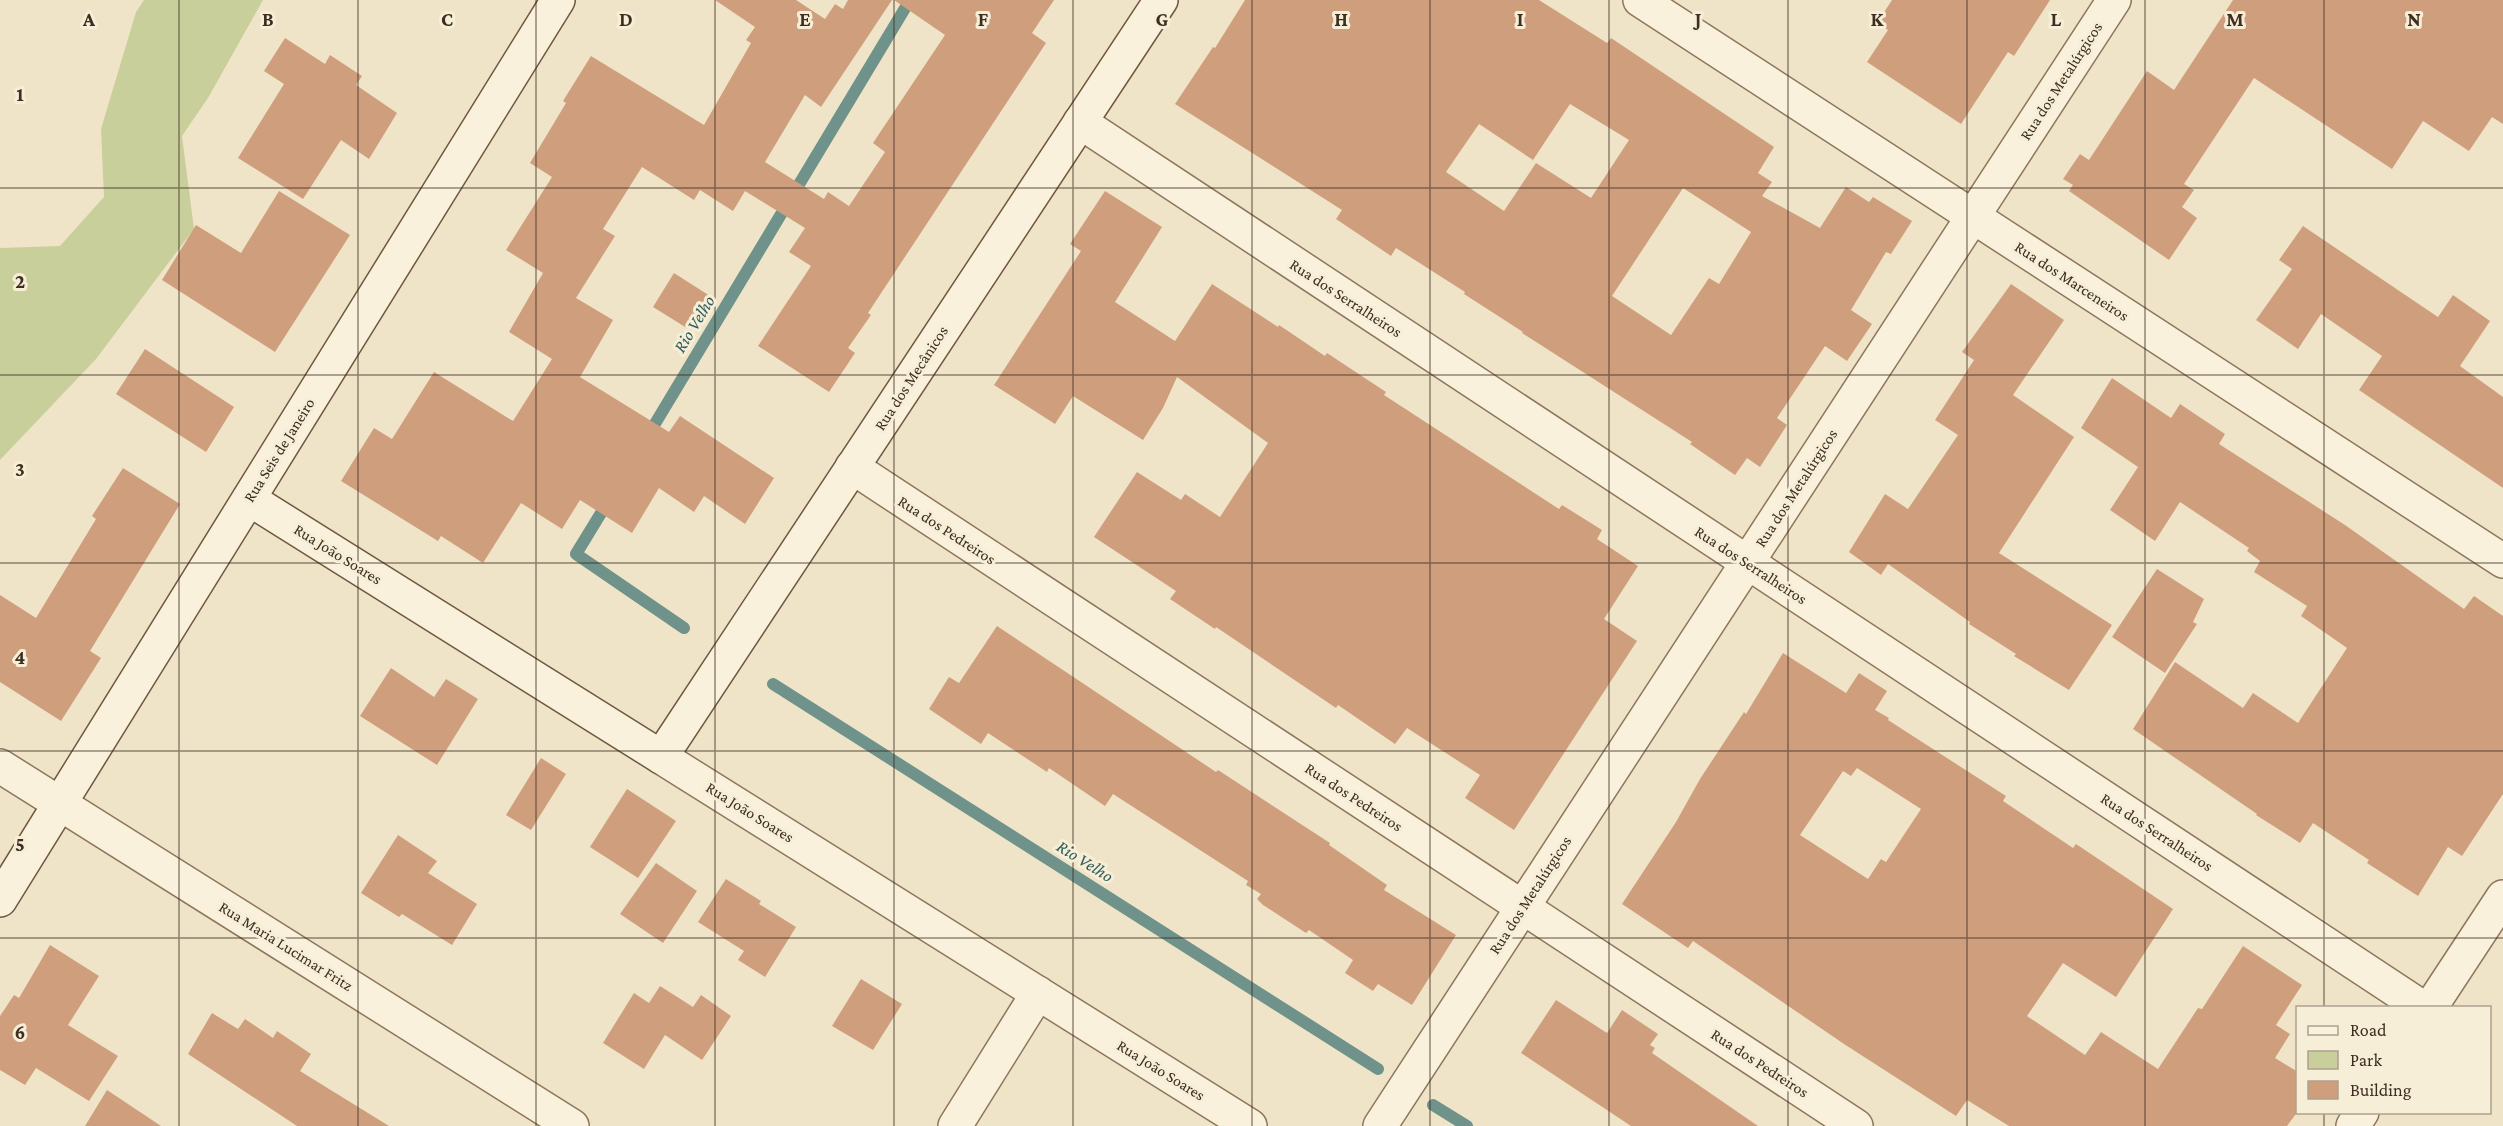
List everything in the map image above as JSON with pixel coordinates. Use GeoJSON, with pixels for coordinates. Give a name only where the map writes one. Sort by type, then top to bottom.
{"type":"FeatureCollection","features":[{"type":"Feature","properties":{"kind":"street","name":"Rua Seis de Janeiro"},"geometry":{"type":"LineString","coordinates":[[0,900],[558,0]]}},
{"type":"Feature","properties":{"kind":"street","name":"Rua dos Mecânicos"},"geometry":{"type":"LineString","coordinates":[[661,757],[1161,0]]}},
{"type":"Feature","properties":{"kind":"street","name":"Rua dos Marceneiros"},"geometry":{"type":"LineString","coordinates":[[1640,0],[2503,561]]}},
{"type":"Feature","properties":{"kind":"street","name":"Rua dos Metalúrgicos"},"geometry":{"type":"LineString","coordinates":[[1380,1126],[2114,0]]}},
{"type":"Feature","properties":{"kind":"street","name":"Rua dos Serralheiros"},"geometry":{"type":"LineString","coordinates":[[1080,122],[2420,1006]]}},
{"type":"Feature","properties":{"kind":"street","name":"Rua dos Pedreiros"},"geometry":{"type":"LineString","coordinates":[[852,467],[1856,1126]]}},
{"type":"Feature","properties":{"kind":"street","name":"Rua João Soares"},"geometry":{"type":"LineString","coordinates":[[249,499],[1250,1126]]}},
{"type":"Feature","properties":{"kind":"street","name":"Rua Maria Lucimar Fritz"},"geometry":{"type":"LineString","coordinates":[[0,766],[572,1126]]}},
{"type":"Feature","properties":{"kind":"street"},"geometry":{"type":"LineString","coordinates":[[2431,1006],[2503,897]]}},
{"type":"Feature","properties":{"kind":"street"},"geometry":{"type":"LineString","coordinates":[[955,1126],[1038,993]]}},
{"type":"Feature","properties":{"kind":"green space"},"geometry":{"type":"Polygon","coordinates":[[[144,0],[263,0],[208,98],[182,136],[194,229],[96,359],[0,460],[0,248],[60,246],[104,197],[101,129],[136,12],[144,0]]]}},
{"type":"Feature","properties":{"kind":"building"},"geometry":{"type":"Polygon","coordinates":[[[715,0],[796,0],[825,19],[835,4],[843,9],[848,0],[892,0],[821,107],[805,95],[765,162],[824,199],[828,192],[849,206],[885,152],[873,143],[945,35],[894,0],[1054,0],[1032,33],[1046,43],[868,313],[871,315],[848,348],[855,353],[829,392],[758,346],[811,266],[789,252],[805,228],[745,191],[733,211],[700,190],[694,200],[642,167],[603,229],[615,236],[576,298],[613,320],[580,377],[669,432],[680,416],[774,478],[745,524],[704,496],[694,512],[659,488],[632,533],[580,500],[562,529],[521,503],[483,563],[441,536],[438,541],[341,481],[374,428],[392,439],[434,372],[513,421],[552,359],[509,332],[543,273],[506,250],[552,177],[530,163],[566,103],[563,101],[591,56],[704,125],[751,43],[746,40],[755,27],[715,0]]]}},
{"type":"Feature","properties":{"kind":"building"},"geometry":{"type":"Polygon","coordinates":[[[1245,0],[1539,0],[1607,43],[1611,38],[1774,147],[1758,173],[1772,182],[1762,196],[1820,228],[1846,187],[1869,202],[1873,197],[1912,221],[1891,254],[1886,252],[1851,310],[1872,324],[1847,361],[1825,346],[1777,418],[1787,425],[1760,467],[1747,458],[1735,475],[1690,444],[1692,442],[1522,333],[1464,294],[1465,292],[1396,248],[1391,256],[1336,219],[1342,210],[1175,104],[1213,47],[1215,48],[1245,0]],[[1570,104],[1533,160],[1479,124],[1446,172],[1504,211],[1536,163],[1591,198],[1629,140],[1570,104]],[[1683,188],[1612,296],[1671,335],[1709,278],[1719,284],[1751,232],[1683,188]]]}},
{"type":"Feature","properties":{"kind":"building"},"geometry":{"type":"Polygon","coordinates":[[[1892,0],[2050,0],[2014,56],[2008,52],[1961,124],[1867,62],[1888,30],[1877,23],[1892,0]]]}},
{"type":"Feature","properties":{"kind":"building"},"geometry":{"type":"Polygon","coordinates":[[[2233,0],[2503,0],[2503,124],[2492,117],[2469,151],[2423,121],[2392,169],[2254,78],[2184,184],[2194,190],[2182,207],[2197,218],[2169,260],[2069,191],[2073,185],[2063,179],[2080,154],[2089,160],[2147,71],[2174,90],[2233,0]]]}},
{"type":"Feature","properties":{"kind":"building"},"geometry":{"type":"Polygon","coordinates":[[[285,38],[325,64],[330,55],[362,76],[356,85],[397,113],[369,159],[341,140],[303,199],[238,158],[284,84],[264,71],[285,38]]]}},
{"type":"Feature","properties":{"kind":"building"},"geometry":{"type":"Polygon","coordinates":[[[279,191],[350,235],[275,352],[162,280],[196,225],[241,253],[279,191]]]}},
{"type":"Feature","properties":{"kind":"building"},"geometry":{"type":"Polygon","coordinates":[[[1105,191],[1162,227],[1115,302],[1175,341],[1212,284],[1325,356],[1327,353],[1386,392],[1384,395],[1559,509],[1562,505],[1602,530],[1597,539],[1638,566],[1604,619],[1637,641],[1514,830],[1465,798],[1480,775],[1407,728],[1395,744],[1338,705],[1336,708],[1216,627],[1215,629],[1170,599],[1176,591],[1094,537],[1137,472],[1181,500],[1185,494],[1220,517],[1268,443],[1177,377],[1163,408],[1143,440],[1073,396],[1055,424],[994,385],[1081,251],[1070,244],[1105,191]]]}},
{"type":"Feature","properties":{"kind":"building"},"geometry":{"type":"Polygon","coordinates":[[[2303,226],[2438,317],[2453,295],[2490,321],[2460,366],[2503,397],[2503,488],[2359,390],[2382,356],[2321,314],[2298,349],[2256,320],[2292,269],[2279,260],[2303,226]]]}},
{"type":"Feature","properties":{"kind":"building"},"geometry":{"type":"Polygon","coordinates":[[[674,273],[710,296],[690,330],[653,307],[674,273]]]}},
{"type":"Feature","properties":{"kind":"building"},"geometry":{"type":"Polygon","coordinates":[[[2011,284],[2064,320],[2013,395],[2074,437],[1999,553],[2112,625],[2069,690],[2014,656],[2016,654],[1969,624],[1970,622],[1888,564],[1881,575],[1849,552],[1885,494],[1908,509],[1958,435],[1935,420],[1974,360],[1962,352],[2011,284]]]}},
{"type":"Feature","properties":{"kind":"building"},"geometry":{"type":"Polygon","coordinates":[[[145,349],[234,407],[206,452],[116,394],[145,349]]]}},
{"type":"Feature","properties":{"kind":"building"},"geometry":{"type":"Polygon","coordinates":[[[2112,378],[2171,418],[2180,404],[2225,434],[2219,444],[2345,525],[2464,609],[2474,596],[2503,616],[2503,794],[2462,856],[2448,847],[2418,896],[2367,863],[2369,860],[2313,823],[2300,843],[2133,729],[2175,662],[2243,708],[2253,693],[2298,723],[2347,648],[2301,616],[2307,606],[2254,572],[2260,561],[2247,551],[2249,548],[2180,502],[2155,541],[2110,510],[2138,467],[2081,428],[2112,378]]]}},
{"type":"Feature","properties":{"kind":"building"},"geometry":{"type":"Polygon","coordinates":[[[123,468],[180,504],[90,651],[101,658],[61,721],[0,682],[0,595],[36,618],[96,519],[92,516],[123,468]]]}},
{"type":"Feature","properties":{"kind":"building"},"geometry":{"type":"Polygon","coordinates":[[[2157,569],[2204,599],[2193,622],[2197,624],[2165,673],[2112,637],[2157,569]]]}},
{"type":"Feature","properties":{"kind":"building"},"geometry":{"type":"Polygon","coordinates":[[[997,626],[1216,772],[1218,770],[1330,843],[1329,845],[1387,885],[1384,890],[1456,935],[1412,1005],[1378,984],[1373,991],[1345,973],[1353,960],[1309,930],[1306,933],[1263,905],[1257,899],[1261,894],[1246,885],[1248,881],[1113,794],[1105,806],[1049,768],[1047,772],[988,733],[981,744],[929,709],[949,677],[959,683],[997,626]]]}},
{"type":"Feature","properties":{"kind":"building"},"geometry":{"type":"Polygon","coordinates":[[[1783,653],[1846,693],[1859,673],[1887,691],[1875,710],[1889,718],[1888,720],[2006,796],[2003,801],[2073,848],[2076,844],[2173,909],[2116,997],[2063,963],[2027,1016],[2085,1055],[2101,1032],[2158,1069],[2198,1008],[2202,1009],[2243,946],[2302,985],[2276,1025],[2290,1034],[2275,1058],[2296,1071],[2296,1114],[2287,1126],[2009,1126],[1967,1100],[1956,1116],[1844,1044],[1693,941],[1688,948],[1622,904],[1744,712],[1746,714],[1783,653]],[[1857,768],[1851,776],[1843,771],[1800,835],[1868,879],[1881,859],[1886,862],[1921,809],[1857,768]]]}},
{"type":"Feature","properties":{"kind":"building"},"geometry":{"type":"Polygon","coordinates":[[[391,668],[434,697],[446,679],[478,699],[437,765],[360,716],[391,668]]]}},
{"type":"Feature","properties":{"kind":"building"},"geometry":{"type":"Polygon","coordinates":[[[541,758],[566,774],[531,830],[506,815],[541,758]]]}},
{"type":"Feature","properties":{"kind":"building"},"geometry":{"type":"Polygon","coordinates":[[[627,789],[676,821],[638,878],[590,847],[627,789]]]}},
{"type":"Feature","properties":{"kind":"building"},"geometry":{"type":"Polygon","coordinates":[[[398,835],[437,861],[428,873],[477,904],[452,945],[402,914],[399,917],[361,893],[398,835]]]}},
{"type":"Feature","properties":{"kind":"building"},"geometry":{"type":"Polygon","coordinates":[[[656,863],[697,891],[663,943],[620,914],[656,863]]]}},
{"type":"Feature","properties":{"kind":"building"},"geometry":{"type":"Polygon","coordinates":[[[726,879],[761,901],[759,904],[796,927],[765,977],[738,960],[744,951],[698,922],[726,879]]]}},
{"type":"Feature","properties":{"kind":"building"},"geometry":{"type":"Polygon","coordinates":[[[50,945],[99,976],[68,1025],[118,1056],[89,1101],[36,1068],[25,1085],[0,1070],[0,1016],[14,995],[19,998],[50,945]]]}},
{"type":"Feature","properties":{"kind":"building"},"geometry":{"type":"Polygon","coordinates":[[[861,979],[902,1004],[873,1050],[832,1026],[861,979]]]}},
{"type":"Feature","properties":{"kind":"building"},"geometry":{"type":"Polygon","coordinates":[[[660,986],[693,1007],[701,995],[731,1016],[702,1060],[665,1035],[644,1069],[603,1043],[634,993],[649,1003],[660,986]]]}},
{"type":"Feature","properties":{"kind":"building"},"geometry":{"type":"Polygon","coordinates":[[[1556,1000],[1607,1033],[1622,1010],[1658,1034],[1650,1045],[1655,1048],[1652,1053],[1758,1126],[1631,1126],[1521,1053],[1556,1000]]]}},
{"type":"Feature","properties":{"kind":"building"},"geometry":{"type":"Polygon","coordinates":[[[212,1013],[238,1029],[245,1019],[273,1038],[277,1031],[311,1054],[300,1071],[389,1126],[297,1126],[188,1054],[212,1013]]]}},
{"type":"Feature","properties":{"kind":"building"},"geometry":{"type":"Polygon","coordinates":[[[107,1090],[161,1126],[85,1126],[107,1090]]]}},
{"type":"Feature","properties":{"kind":"waterway","name":"Rio Velho"},"geometry":{"type":"LineString","coordinates":[[647,437],[910,0]]}},
{"type":"Feature","properties":{"kind":"waterway","name":"Rio Velho"},"geometry":{"type":"LineString","coordinates":[[609,500],[576,554],[684,628]]}},
{"type":"Feature","properties":{"kind":"waterway","name":"Rio Velho"},"geometry":{"type":"LineString","coordinates":[[773,684],[1378,1069]]}},
{"type":"Feature","properties":{"kind":"waterway","name":"Rio Velho"},"geometry":{"type":"LineString","coordinates":[[1433,1105],[1467,1126]]}}]}
